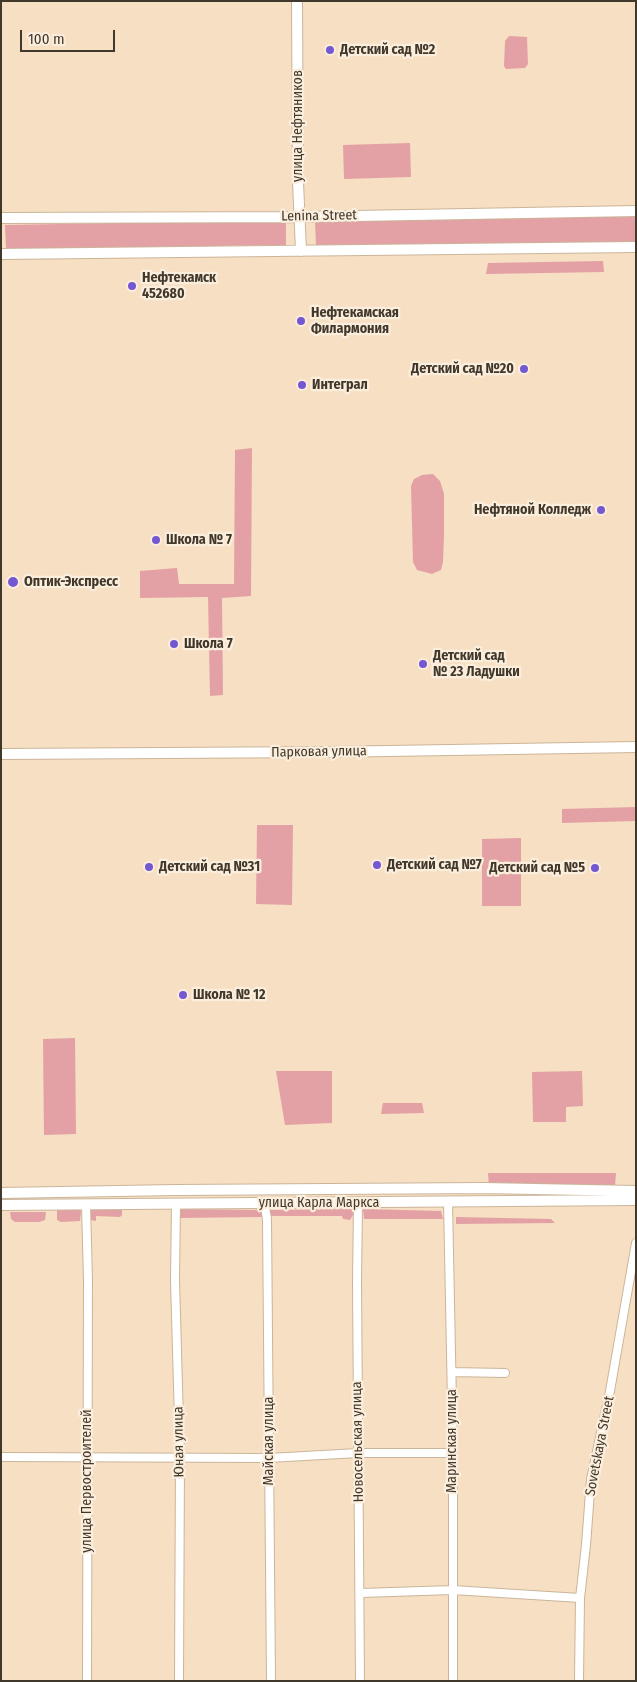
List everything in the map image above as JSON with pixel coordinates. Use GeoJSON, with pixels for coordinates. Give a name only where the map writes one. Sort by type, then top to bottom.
{"type":"FeatureCollection","features":[{"type":"Feature","properties":{"kind":"main road","name":"улица Нефтяников"},"geometry":{"type":"LineString","coordinates":[[297,1],[301,251]]}},
{"type":"Feature","properties":{"kind":"main road","name":"Lenina Street"},"geometry":{"type":"LineString","coordinates":[[1,218],[636,211]]}},
{"type":"Feature","properties":{"kind":"main road"},"geometry":{"type":"LineString","coordinates":[[1,254],[636,247]]}},
{"type":"Feature","properties":{"kind":"main road","name":"Парковая улица"},"geometry":{"type":"LineString","coordinates":[[1,754],[326,752],[636,747]]}},
{"type":"Feature","properties":{"kind":"main road"},"geometry":{"type":"LineString","coordinates":[[408,1189],[408,1203]]}},
{"type":"Feature","properties":{"kind":"main road","name":"улица Карла Маркса"},"geometry":{"type":"LineString","coordinates":[[1,1193],[176,1190],[636,1190]]}},
{"type":"Feature","properties":{"kind":"main road","name":"улица Карла Маркса"},"geometry":{"type":"LineString","coordinates":[[1,1205],[636,1200]]}},
{"type":"Feature","properties":{"kind":"street","name":"Майская улица"},"geometry":{"type":"LineString","coordinates":[[264,1202],[267,1219],[271,1681]]}},
{"type":"Feature","properties":{"kind":"street","name":"Маринская улица"},"geometry":{"type":"LineString","coordinates":[[448,1202],[453,1453],[453,1681]]}},
{"type":"Feature","properties":{"kind":"street","name":"Юная улица"},"geometry":{"type":"LineString","coordinates":[[176,1203],[175,1280],[180,1456],[179,1681]]}},
{"type":"Feature","properties":{"kind":"street","name":"Новосельская улица"},"geometry":{"type":"LineString","coordinates":[[358,1203],[356,1282],[361,1593],[360,1681]]}},
{"type":"Feature","properties":{"kind":"street","name":"улица Первостроителей"},"geometry":{"type":"LineString","coordinates":[[86,1205],[88,1281],[86,1456],[87,1681]]}},
{"type":"Feature","properties":{"kind":"street","name":"Sovetskaya Street"},"geometry":{"type":"LineString","coordinates":[[579,1681],[580,1598],[586,1545],[590,1479],[610,1391],[636,1243]]}},
{"type":"Feature","properties":{"kind":"street"},"geometry":{"type":"LineString","coordinates":[[452,1372],[506,1373]]}},
{"type":"Feature","properties":{"kind":"street"},"geometry":{"type":"LineString","coordinates":[[1,1457],[180,1456],[268,1458],[358,1453],[453,1453]]}},
{"type":"Feature","properties":{"kind":"street"},"geometry":{"type":"LineString","coordinates":[[361,1593],[452,1590],[580,1598]]}},
{"type":"Feature","properties":{"kind":"shaded area"},"geometry":{"type":"Polygon","coordinates":[[[509,36],[527,37],[528,64],[525,68],[506,69],[504,66],[505,41],[509,36]]]}},
{"type":"Feature","properties":{"kind":"shaded area"},"geometry":{"type":"Polygon","coordinates":[[[410,143],[411,177],[344,179],[343,145],[410,143]]]}},
{"type":"Feature","properties":{"kind":"shaded area"},"geometry":{"type":"Polygon","coordinates":[[[636,216],[636,243],[316,245],[315,221],[636,216]]]}},
{"type":"Feature","properties":{"kind":"shaded area"},"geometry":{"type":"Polygon","coordinates":[[[286,220],[286,245],[6,249],[5,225],[286,220]]]}},
{"type":"Feature","properties":{"kind":"shaded area"},"geometry":{"type":"Polygon","coordinates":[[[603,261],[604,272],[486,274],[488,263],[603,261]]]}},
{"type":"Feature","properties":{"kind":"shaded area"},"geometry":{"type":"Polygon","coordinates":[[[252,448],[251,596],[222,598],[223,695],[210,696],[208,597],[140,598],[140,571],[177,568],[179,584],[234,584],[235,450],[252,448]]]}},
{"type":"Feature","properties":{"kind":"shaded area"},"geometry":{"type":"Polygon","coordinates":[[[433,474],[440,481],[444,494],[444,535],[441,570],[432,574],[417,570],[413,562],[411,486],[414,479],[422,475],[433,474]]]}},
{"type":"Feature","properties":{"kind":"shaded area"},"geometry":{"type":"Polygon","coordinates":[[[636,807],[636,821],[562,823],[562,809],[636,807]]]}},
{"type":"Feature","properties":{"kind":"shaded area"},"geometry":{"type":"Polygon","coordinates":[[[257,825],[293,825],[292,905],[256,904],[257,825]]]}},
{"type":"Feature","properties":{"kind":"shaded area"},"geometry":{"type":"Polygon","coordinates":[[[521,838],[521,906],[482,906],[482,839],[521,838]]]}},
{"type":"Feature","properties":{"kind":"shaded area"},"geometry":{"type":"Polygon","coordinates":[[[75,1038],[76,1134],[44,1135],[43,1039],[75,1038]]]}},
{"type":"Feature","properties":{"kind":"shaded area"},"geometry":{"type":"Polygon","coordinates":[[[276,1071],[332,1071],[332,1123],[285,1125],[276,1071]]]}},
{"type":"Feature","properties":{"kind":"shaded area"},"geometry":{"type":"Polygon","coordinates":[[[582,1071],[583,1106],[566,1107],[566,1122],[533,1122],[532,1072],[582,1071]]]}},
{"type":"Feature","properties":{"kind":"shaded area"},"geometry":{"type":"Polygon","coordinates":[[[383,1103],[422,1103],[424,1113],[381,1114],[383,1103]]]}},
{"type":"Feature","properties":{"kind":"shaded area"},"geometry":{"type":"Polygon","coordinates":[[[488,1173],[616,1173],[615,1186],[489,1186],[488,1173]]]}},
{"type":"Feature","properties":{"kind":"shaded area"},"geometry":{"type":"Polygon","coordinates":[[[122,1208],[122,1215],[120,1217],[96,1216],[96,1221],[90,1219],[90,1209],[122,1208]]]}},
{"type":"Feature","properties":{"kind":"shaded area"},"geometry":{"type":"Polygon","coordinates":[[[79,1209],[81,1211],[80,1221],[61,1222],[57,1220],[57,1210],[79,1209]]]}},
{"type":"Feature","properties":{"kind":"shaded area"},"geometry":{"type":"Polygon","coordinates":[[[177,1209],[262,1210],[262,1217],[177,1218],[177,1209]]]}},
{"type":"Feature","properties":{"kind":"shaded area"},"geometry":{"type":"Polygon","coordinates":[[[353,1209],[353,1215],[350,1220],[343,1219],[342,1216],[271,1216],[269,1210],[353,1209]]]}},
{"type":"Feature","properties":{"kind":"shaded area"},"geometry":{"type":"Polygon","coordinates":[[[363,1209],[441,1211],[443,1219],[364,1219],[363,1209]]]}},
{"type":"Feature","properties":{"kind":"shaded area"},"geometry":{"type":"Polygon","coordinates":[[[10,1212],[46,1212],[45,1220],[39,1222],[15,1222],[11,1219],[10,1212]]]}},
{"type":"Feature","properties":{"kind":"shaded area"},"geometry":{"type":"Polygon","coordinates":[[[456,1217],[551,1219],[555,1223],[456,1224],[456,1217]]]}},
{"type":"Feature","properties":{"kind":"place","name":"Детский сад №2"},"geometry":{"type":"Point","coordinates":[330,50]}},
{"type":"Feature","properties":{"kind":"place","name":"Нефтекамск 452680"},"geometry":{"type":"Point","coordinates":[132,286]}},
{"type":"Feature","properties":{"kind":"place","name":"Нефтекамская Филармония"},"geometry":{"type":"Point","coordinates":[301,321]}},
{"type":"Feature","properties":{"kind":"place","name":"Детский сад №20"},"geometry":{"type":"Point","coordinates":[524,369]}},
{"type":"Feature","properties":{"kind":"place","name":"Интеграл"},"geometry":{"type":"Point","coordinates":[302,385]}},
{"type":"Feature","properties":{"kind":"place","name":"Нефтяной Колледж"},"geometry":{"type":"Point","coordinates":[601,510]}},
{"type":"Feature","properties":{"kind":"place","name":"Школа № 7"},"geometry":{"type":"Point","coordinates":[156,540]}},
{"type":"Feature","properties":{"kind":"place","name":"Оптик-Экспресс"},"geometry":{"type":"Point","coordinates":[13,582]}},
{"type":"Feature","properties":{"kind":"place","name":"Школа 7"},"geometry":{"type":"Point","coordinates":[174,644]}},
{"type":"Feature","properties":{"kind":"place","name":"Детский сад № 23 Ладушки"},"geometry":{"type":"Point","coordinates":[423,664]}},
{"type":"Feature","properties":{"kind":"place","name":"Детский сад №7"},"geometry":{"type":"Point","coordinates":[377,865]}},
{"type":"Feature","properties":{"kind":"place","name":"Детский сад №31"},"geometry":{"type":"Point","coordinates":[149,867]}},
{"type":"Feature","properties":{"kind":"place","name":"Детский сад №5"},"geometry":{"type":"Point","coordinates":[595,868]}},
{"type":"Feature","properties":{"kind":"place","name":"Школа № 12"},"geometry":{"type":"Point","coordinates":[183,995]}}]}
